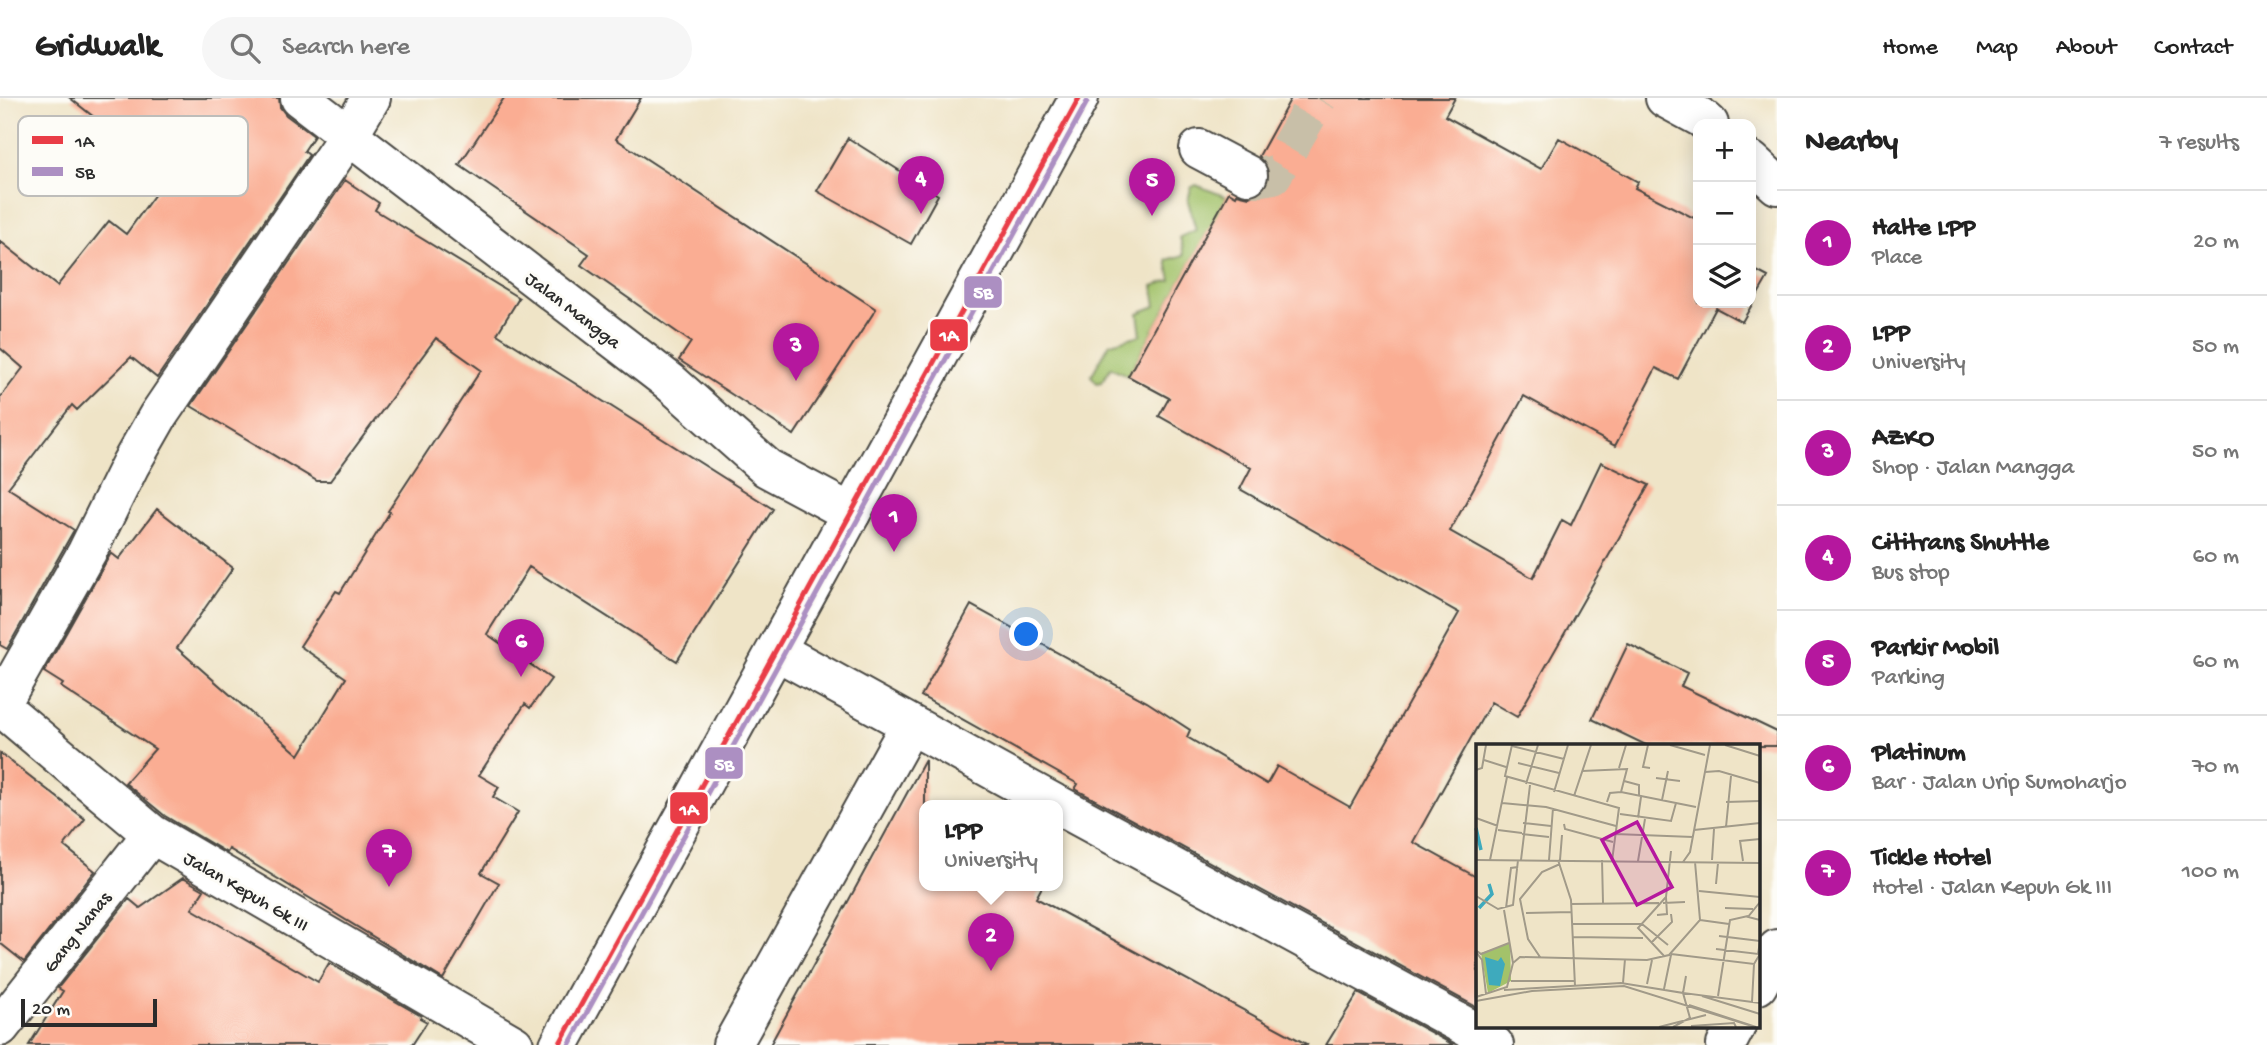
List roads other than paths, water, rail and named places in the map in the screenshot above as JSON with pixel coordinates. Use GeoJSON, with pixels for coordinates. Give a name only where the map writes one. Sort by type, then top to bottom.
{"type":"FeatureCollection","features":[{"type":"Feature","properties":{"kind":"street","name":"Jalan Mangga"},"geometry":{"type":"LineString","coordinates":[[300,98],[670,382],[767,468],[851,513]]}},
{"type":"Feature","properties":{"kind":"street"},"geometry":{"type":"LineString","coordinates":[[0,706],[87,552],[130,465],[158,416],[371,98]]}},
{"type":"Feature","properties":{"kind":"street"},"geometry":{"type":"LineString","coordinates":[[559,1045],[1079,98]]}},
{"type":"Feature","properties":{"kind":"street"},"geometry":{"type":"LineString","coordinates":[[1665,98],[1703,119]]}},
{"type":"Feature","properties":{"kind":"street"},"geometry":{"type":"LineString","coordinates":[[1199,149],[1248,175]]}},
{"type":"Feature","properties":{"kind":"street"},"geometry":{"type":"LineString","coordinates":[[1756,166],[1777,185]]}},
{"type":"Feature","properties":{"kind":"street"},"geometry":{"type":"LineString","coordinates":[[777,651],[1048,800]]}},
{"type":"Feature","properties":{"kind":"street","name":"Jalan Kepuh Gk III"},"geometry":{"type":"LineString","coordinates":[[0,706],[152,835],[514,1045]]}},
{"type":"Feature","properties":{"kind":"street"},"geometry":{"type":"LineString","coordinates":[[732,1045],[910,725]]}},
{"type":"Feature","properties":{"kind":"street"},"geometry":{"type":"LineString","coordinates":[[1063,808],[1474,1031],[1494,1045]]}},
{"type":"Feature","properties":{"kind":"street","name":"Gang Nanas"},"geometry":{"type":"LineString","coordinates":[[0,1027],[152,835]]}},
{"type":"Feature","properties":{"kind":"street"},"geometry":{"type":"LineString","coordinates":[[1759,983],[1777,949]]}},
{"type":"Feature","properties":{"kind":"street"},"geometry":{"type":"LineString","coordinates":[[1726,1045],[1735,1028]]}},
{"type":"Feature","properties":{"kind":"tunnel"},"geometry":{"type":"LineString","coordinates":[[1248,175],[1256,178],[1273,175],[1318,98]]}},
{"type":"Feature","properties":{"kind":"place","name":"Cititrans Shuttle"},"geometry":{"type":"Point","coordinates":[921,214]}},
{"type":"Feature","properties":{"kind":"place","name":"Parkir Mobil"},"geometry":{"type":"Point","coordinates":[1152,216]}},
{"type":"Feature","properties":{"kind":"place","name":"AZKO"},"geometry":{"type":"Point","coordinates":[796,381]}},
{"type":"Feature","properties":{"kind":"place","name":"Halte LPP"},"geometry":{"type":"Point","coordinates":[894,552]}},
{"type":"Feature","properties":{"kind":"place","name":"Platinum"},"geometry":{"type":"Point","coordinates":[521,677]}},
{"type":"Feature","properties":{"kind":"place","name":"Tickle Hotel"},"geometry":{"type":"Point","coordinates":[389,887]}},
{"type":"Feature","properties":{"kind":"place","name":"LPP"},"geometry":{"type":"Point","coordinates":[991,971]}}]}
